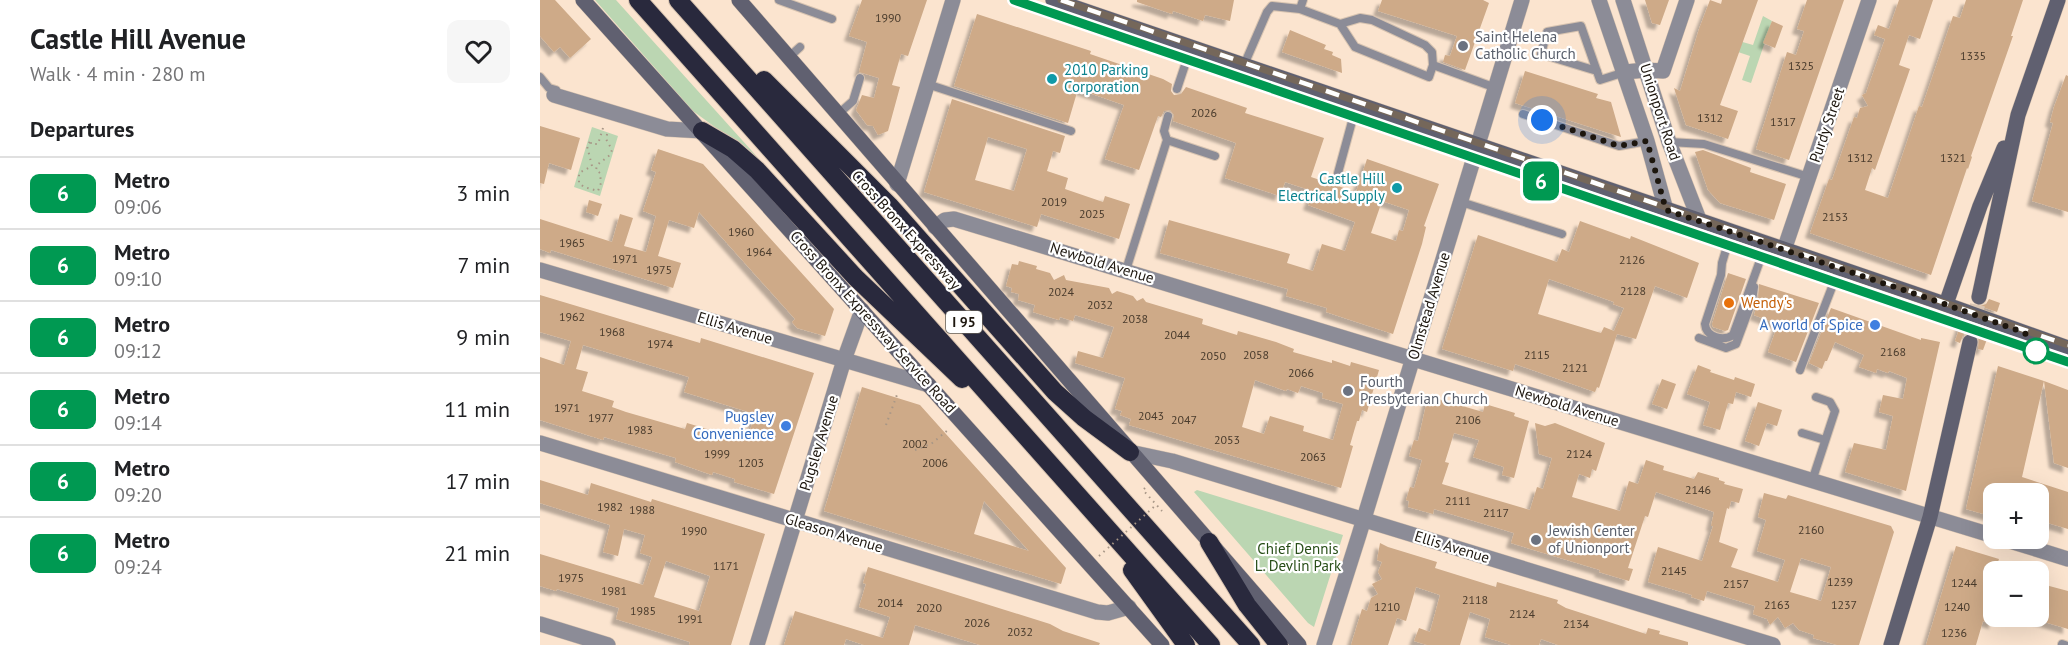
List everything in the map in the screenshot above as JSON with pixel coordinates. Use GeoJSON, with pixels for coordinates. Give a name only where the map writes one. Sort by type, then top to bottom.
{"type":"FeatureCollection","features":[{"type":"Feature","properties":{"kind":"highway","name":"I 95"},"geometry":{"type":"LineString","coordinates":[[638,0],[1211,645]]}},
{"type":"Feature","properties":{"kind":"highway","name":"Cross Bronx Expressway"},"geometry":{"type":"LineString","coordinates":[[678,0],[1251,645]]}},
{"type":"Feature","properties":{"kind":"highway"},"geometry":{"type":"LineString","coordinates":[[683,0],[889,205],[1055,392],[1084,418],[1130,452]]}},
{"type":"Feature","properties":{"kind":"highway"},"geometry":{"type":"LineString","coordinates":[[702,131],[733,149],[757,170],[872,293],[940,360],[1028,439]]}},
{"type":"Feature","properties":{"kind":"highway"},"geometry":{"type":"LineString","coordinates":[[1095,514],[1185,645]]}},
{"type":"Feature","properties":{"kind":"highway"},"geometry":{"type":"LineString","coordinates":[[1209,542],[1247,605],[1279,645]]}},
{"type":"Feature","properties":{"kind":"main road","name":"Cross Bronx Expressway Service Road"},"geometry":{"type":"LineString","coordinates":[[583,0],[1162,645]]}},
{"type":"Feature","properties":{"kind":"main road"},"geometry":{"type":"LineString","coordinates":[[739,0],[1299,645]]}},
{"type":"Feature","properties":{"kind":"main road"},"geometry":{"type":"LineString","coordinates":[[1053,0],[1946,304],[2068,348]]}},
{"type":"Feature","properties":{"kind":"main road"},"geometry":{"type":"LineString","coordinates":[[1946,304],[1980,206],[2018,115],[2058,0]]}},
{"type":"Feature","properties":{"kind":"main road"},"geometry":{"type":"LineString","coordinates":[[1979,297],[2018,115]]}},
{"type":"Feature","properties":{"kind":"main road"},"geometry":{"type":"LineString","coordinates":[[1891,645],[1930,517],[1970,342]]}},
{"type":"Feature","properties":{"kind":"street"},"geometry":{"type":"LineString","coordinates":[[897,184],[953,0]]}},
{"type":"Feature","properties":{"kind":"street","name":"Olmstead Avenue"},"geometry":{"type":"LineString","coordinates":[[1324,645],[1522,0]]}},
{"type":"Feature","properties":{"kind":"street","name":"Unionport Road"},"geometry":{"type":"LineString","coordinates":[[1599,0],[1625,72],[1666,210]]}},
{"type":"Feature","properties":{"kind":"street","name":"Unionport Road"},"geometry":{"type":"LineString","coordinates":[[1623,0],[1669,142],[1700,222]]}},
{"type":"Feature","properties":{"kind":"street"},"geometry":{"type":"LineString","coordinates":[[1625,72],[1663,71],[1687,0]]}},
{"type":"Feature","properties":{"kind":"street","name":"Purdy Street"},"geometry":{"type":"LineString","coordinates":[[1784,250],[1869,0]]}},
{"type":"Feature","properties":{"kind":"street"},"geometry":{"type":"LineString","coordinates":[[2058,0],[2068,3]]}},
{"type":"Feature","properties":{"kind":"street"},"geometry":{"type":"LineString","coordinates":[[555,93],[667,129],[702,131]]}},
{"type":"Feature","properties":{"kind":"street","name":"Newbold Avenue"},"geometry":{"type":"LineString","coordinates":[[935,227],[945,220],[954,219],[1983,533]]}},
{"type":"Feature","properties":{"kind":"street","name":"Ellis Avenue"},"geometry":{"type":"LineString","coordinates":[[540,270],[929,385]]}},
{"type":"Feature","properties":{"kind":"street","name":"Pugsley Avenue"},"geometry":{"type":"LineString","coordinates":[[758,645],[844,360],[862,310]]}},
{"type":"Feature","properties":{"kind":"street","name":"Gleason Avenue"},"geometry":{"type":"LineString","coordinates":[[540,443],[1096,612],[1107,613],[1129,607]]}},
{"type":"Feature","properties":{"kind":"street","name":"Ellis Avenue"},"geometry":{"type":"LineString","coordinates":[[1130,452],[1172,461],[1773,645]]}},
{"type":"Feature","properties":{"kind":"street"},"geometry":{"type":"LineString","coordinates":[[2036,549],[2068,559]]}},
{"type":"Feature","properties":{"kind":"street"},"geometry":{"type":"LineString","coordinates":[[540,624],[608,645]]}},
{"type":"Feature","properties":{"kind":"lane"},"geometry":{"type":"LineString","coordinates":[[779,0],[832,19]]}},
{"type":"Feature","properties":{"kind":"lane"},"geometry":{"type":"LineString","coordinates":[[1244,65],[1267,12],[1272,6],[1302,4],[1340,24],[1355,48],[1429,77],[1433,65],[1432,52],[1425,45],[1372,20],[1360,18],[1340,24]]}},
{"type":"Feature","properties":{"kind":"lane"},"geometry":{"type":"LineString","coordinates":[[1597,71],[1541,54],[1548,32],[1581,26],[1597,71],[1600,80],[1625,72]]}},
{"type":"Feature","properties":{"kind":"lane"},"geometry":{"type":"LineString","coordinates":[[788,58],[800,47]]}},
{"type":"Feature","properties":{"kind":"lane"},"geometry":{"type":"LineString","coordinates":[[1177,89],[1191,47]]}},
{"type":"Feature","properties":{"kind":"lane"},"geometry":{"type":"LineString","coordinates":[[1433,65],[1496,88]]}},
{"type":"Feature","properties":{"kind":"lane"},"geometry":{"type":"LineString","coordinates":[[540,77],[555,93]]}},
{"type":"Feature","properties":{"kind":"lane"},"geometry":{"type":"LineString","coordinates":[[837,115],[853,101],[860,78]]}},
{"type":"Feature","properties":{"kind":"lane"},"geometry":{"type":"LineString","coordinates":[[927,84],[1071,130]]}},
{"type":"Feature","properties":{"kind":"lane"},"geometry":{"type":"LineString","coordinates":[[1338,173],[1357,103]]}},
{"type":"Feature","properties":{"kind":"lane"},"geometry":{"type":"LineString","coordinates":[[1523,114],[1619,146],[1647,141]]}},
{"type":"Feature","properties":{"kind":"lane"},"geometry":{"type":"LineString","coordinates":[[1126,270],[1167,140],[1164,131],[1168,116]]}},
{"type":"Feature","properties":{"kind":"lane"},"geometry":{"type":"LineString","coordinates":[[1167,140],[1215,156]]}},
{"type":"Feature","properties":{"kind":"lane"},"geometry":{"type":"LineString","coordinates":[[1669,142],[1704,144],[1809,177]]}},
{"type":"Feature","properties":{"kind":"lane"},"geometry":{"type":"LineString","coordinates":[[1461,202],[1562,234]]}},
{"type":"Feature","properties":{"kind":"lane"},"geometry":{"type":"LineString","coordinates":[[1731,232],[1721,275],[1704,324],[1709,334],[1727,339],[1733,335],[1766,244]]}},
{"type":"Feature","properties":{"kind":"lane"},"geometry":{"type":"LineString","coordinates":[[1715,272],[1722,263]]}},
{"type":"Feature","properties":{"kind":"lane"},"geometry":{"type":"LineString","coordinates":[[1800,370],[1839,268]]}},
{"type":"Feature","properties":{"kind":"lane"},"geometry":{"type":"LineString","coordinates":[[1699,338],[1726,348],[1738,341],[1752,301],[1756,275]]}},
{"type":"Feature","properties":{"kind":"lane"},"geometry":{"type":"LineString","coordinates":[[1812,481],[1835,411],[1830,402],[1816,397]]}},
{"type":"Feature","properties":{"kind":"lane"},"geometry":{"type":"LineString","coordinates":[[1802,433],[1825,440]]}},
{"type":"Feature","properties":{"kind":"path"},"geometry":{"type":"LineString","coordinates":[[603,128],[598,144],[591,144],[591,140],[587,146],[592,166],[579,173],[579,183],[592,190],[598,191],[601,183],[600,173],[596,170],[597,165],[610,155],[612,150],[606,139],[608,130]]}},
{"type":"Feature","properties":{"kind":"path"},"geometry":{"type":"LineString","coordinates":[[886,425],[898,392]]}},
{"type":"Feature","properties":{"kind":"path"},"geometry":{"type":"LineString","coordinates":[[915,450],[931,444],[950,428]]}},
{"type":"Feature","properties":{"kind":"path"},"geometry":{"type":"LineString","coordinates":[[1099,556],[1156,505]]}},
{"type":"Feature","properties":{"kind":"green space"},"geometry":{"type":"Polygon","coordinates":[[[595,0],[616,0],[760,160],[693,111],[595,0]]]}},
{"type":"Feature","properties":{"kind":"green space"},"geometry":{"type":"Polygon","coordinates":[[[1763,16],[1772,21],[1751,83],[1742,80],[1750,56],[1735,51],[1739,41],[1753,45],[1763,16]]]}},
{"type":"Feature","properties":{"kind":"green space"},"geometry":{"type":"Polygon","coordinates":[[[592,127],[618,136],[600,196],[574,187],[592,127]]]}},
{"type":"Feature","properties":{"kind":"green space","name":"Chief Dennis L. Devlin Park"},"geometry":{"type":"Polygon","coordinates":[[[1197,490],[1343,535],[1314,627],[1308,623],[1194,492],[1197,490]]]}},
{"type":"Feature","properties":{"kind":"building"},"geometry":{"type":"Polygon","coordinates":[[[540,0],[555,0],[591,39],[570,58],[560,47],[554,52],[540,36],[540,0]]]}},
{"type":"Feature","properties":{"kind":"building"},"geometry":{"type":"Polygon","coordinates":[[[862,0],[927,0],[908,56],[901,54],[892,85],[900,87],[888,131],[878,135],[873,126],[867,125],[856,110],[862,95],[874,98],[879,78],[859,72],[867,42],[849,36],[862,0]]]}},
{"type":"Feature","properties":{"kind":"building"},"geometry":{"type":"Polygon","coordinates":[[[1137,0],[1234,0],[1230,21],[1205,15],[1203,21],[1173,11],[1172,14],[1137,2],[1137,0]]]}},
{"type":"Feature","properties":{"kind":"building"},"geometry":{"type":"Polygon","coordinates":[[[1382,0],[1483,0],[1489,3],[1465,70],[1443,62],[1445,55],[1450,56],[1457,36],[1378,11],[1382,0]]]}},
{"type":"Feature","properties":{"kind":"building"},"geometry":{"type":"Polygon","coordinates":[[[1645,0],[1669,0],[1660,25],[1652,23],[1645,0]]]}},
{"type":"Feature","properties":{"kind":"building"},"geometry":{"type":"Polygon","coordinates":[[[1710,0],[1721,4],[1722,0],[1758,0],[1720,105],[1738,111],[1728,139],[1686,125],[1674,88],[1680,91],[1710,0]]]}},
{"type":"Feature","properties":{"kind":"building"},"geometry":{"type":"Polygon","coordinates":[[[1807,0],[1844,0],[1789,160],[1756,149],[1787,52],[1796,55],[1804,31],[1797,29],[1807,0]]]}},
{"type":"Feature","properties":{"kind":"building"},"geometry":{"type":"Polygon","coordinates":[[[1899,0],[1933,0],[1920,39],[1909,35],[1899,65],[1910,69],[1875,170],[1872,168],[1865,190],[1888,198],[1953,16],[1960,18],[1966,0],[2023,0],[2011,36],[2013,36],[1931,275],[1810,233],[1854,117],[1857,118],[1860,108],[1868,106],[1862,95],[1866,93],[1885,39],[1874,35],[1878,25],[1889,29],[1899,0]]]}},
{"type":"Feature","properties":{"kind":"building"},"geometry":{"type":"Polygon","coordinates":[[[977,14],[1091,51],[1090,54],[1163,79],[1172,84],[1171,91],[1174,95],[1181,94],[1186,87],[1247,108],[1245,113],[1324,138],[1311,177],[1356,192],[1367,159],[1439,184],[1424,226],[1426,227],[1422,244],[1393,334],[1326,312],[1327,308],[1286,296],[1288,289],[1160,253],[1169,220],[1290,254],[1287,263],[1313,271],[1322,244],[1345,251],[1355,222],[1308,205],[1313,191],[1285,182],[1280,196],[1225,178],[1236,143],[1173,121],[1174,115],[1170,110],[1164,111],[1161,117],[1158,116],[1139,170],[1105,159],[1124,105],[1078,89],[1068,123],[954,86],[977,14]],[[1382,201],[1371,233],[1396,241],[1399,230],[1403,231],[1409,210],[1382,201]]]}},
{"type":"Feature","properties":{"kind":"building"},"geometry":{"type":"Polygon","coordinates":[[[1772,21],[1783,26],[1775,48],[1763,43],[1772,21]]]}},
{"type":"Feature","properties":{"kind":"building"},"geometry":{"type":"Polygon","coordinates":[[[1290,30],[1326,45],[1324,49],[1333,52],[1332,55],[1341,59],[1342,73],[1282,52],[1290,30]]]}},
{"type":"Feature","properties":{"kind":"building"},"geometry":{"type":"Polygon","coordinates":[[[1525,71],[1598,94],[1596,98],[1611,102],[1621,137],[1515,103],[1525,71]]]}},
{"type":"Feature","properties":{"kind":"building"},"geometry":{"type":"Polygon","coordinates":[[[2066,75],[2068,76],[2068,212],[2032,201],[2053,123],[2050,122],[2054,107],[2066,75]]]}},
{"type":"Feature","properties":{"kind":"building"},"geometry":{"type":"Polygon","coordinates":[[[952,99],[1065,136],[1060,153],[1053,151],[1047,171],[1068,178],[1065,189],[1103,202],[1105,196],[1130,204],[1119,239],[1041,214],[1037,227],[924,192],[952,99]],[[988,137],[975,180],[1014,191],[1027,149],[988,137]]]}},
{"type":"Feature","properties":{"kind":"building"},"geometry":{"type":"Polygon","coordinates":[[[540,126],[580,138],[571,170],[549,163],[544,184],[540,183],[540,126]]]}},
{"type":"Feature","properties":{"kind":"building"},"geometry":{"type":"Polygon","coordinates":[[[658,149],[703,164],[834,309],[825,336],[797,328],[792,322],[795,319],[699,212],[694,228],[669,220],[658,256],[681,263],[673,288],[551,250],[550,253],[540,249],[540,219],[612,242],[620,214],[633,218],[624,246],[646,252],[656,216],[643,211],[656,172],[651,170],[658,149]]]}},
{"type":"Feature","properties":{"kind":"building"},"geometry":{"type":"Polygon","coordinates":[[[1703,150],[1751,168],[1750,172],[1786,184],[1774,220],[1720,203],[1708,190],[1695,152],[1703,150]]]}},
{"type":"Feature","properties":{"kind":"building"},"geometry":{"type":"Polygon","coordinates":[[[589,200],[602,204],[598,216],[586,212],[589,200]]]}},
{"type":"Feature","properties":{"kind":"building"},"geometry":{"type":"Polygon","coordinates":[[[1580,221],[1630,239],[1631,236],[1699,263],[1687,298],[1655,286],[1636,339],[1617,334],[1599,388],[1597,387],[1595,392],[1515,364],[1513,371],[1442,349],[1478,235],[1557,262],[1562,249],[1569,252],[1580,221]],[[1549,279],[1538,314],[1601,333],[1604,327],[1614,331],[1624,308],[1613,304],[1614,302],[1549,279]]]}},
{"type":"Feature","properties":{"kind":"building"},"geometry":{"type":"Polygon","coordinates":[[[1019,261],[1037,266],[1036,269],[1050,273],[1054,280],[1064,275],[1066,280],[1109,288],[1112,294],[1117,291],[1133,296],[1137,301],[1143,298],[1146,302],[1203,319],[1202,324],[1237,335],[1238,331],[1276,342],[1294,349],[1293,352],[1332,363],[1332,360],[1350,366],[1351,362],[1379,370],[1367,412],[1362,410],[1359,421],[1357,421],[1350,445],[1353,446],[1341,488],[1129,425],[1131,419],[1120,415],[1122,411],[1115,409],[1125,378],[1075,363],[1078,351],[1103,358],[1114,327],[1075,315],[1073,321],[1060,317],[1059,320],[1033,312],[1035,305],[1018,300],[1019,294],[1011,292],[1012,288],[1006,286],[1012,264],[1018,265],[1019,261]],[[1255,380],[1242,427],[1264,434],[1270,416],[1304,426],[1303,431],[1333,440],[1343,404],[1322,398],[1323,393],[1301,386],[1298,393],[1287,389],[1286,391],[1255,380]]]}},
{"type":"Feature","properties":{"kind":"building","name":"Wendy's"},"geometry":{"type":"Polygon","coordinates":[[[1728,273],[1746,279],[1728,330],[1725,331],[1713,327],[1712,324],[1728,273]]]}},
{"type":"Feature","properties":{"kind":"building"},"geometry":{"type":"Polygon","coordinates":[[[1759,284],[1819,303],[1796,362],[1768,352],[1778,324],[1754,315],[1758,302],[1759,284]]]}},
{"type":"Feature","properties":{"kind":"building"},"geometry":{"type":"Polygon","coordinates":[[[540,295],[700,343],[701,338],[814,373],[774,494],[734,482],[735,479],[713,472],[712,475],[675,462],[676,458],[604,437],[603,440],[540,420],[540,357],[564,365],[571,341],[540,332],[540,295]],[[583,345],[576,369],[588,372],[582,391],[614,401],[612,407],[685,429],[687,423],[747,441],[755,414],[684,392],[689,377],[583,345]]]}},
{"type":"Feature","properties":{"kind":"building"},"geometry":{"type":"Polygon","coordinates":[[[1989,299],[2000,303],[1997,312],[1980,306],[1986,304],[1989,299]]]}},
{"type":"Feature","properties":{"kind":"building"},"geometry":{"type":"Polygon","coordinates":[[[1831,308],[1921,340],[1921,338],[1940,342],[1906,491],[1845,472],[1854,443],[1886,450],[1893,416],[1879,412],[1883,395],[1903,399],[1907,378],[1889,371],[1888,373],[1877,369],[1876,373],[1859,367],[1864,355],[1835,342],[1822,369],[1809,363],[1831,308]]]}},
{"type":"Feature","properties":{"kind":"building"},"geometry":{"type":"Polygon","coordinates":[[[1962,321],[1990,331],[1983,350],[1978,349],[1979,339],[1973,333],[1963,335],[1960,343],[1955,341],[1962,321]]]}},
{"type":"Feature","properties":{"kind":"building"},"geometry":{"type":"Polygon","coordinates":[[[1698,365],[1711,370],[1710,372],[1734,380],[1735,377],[1755,384],[1751,397],[1736,392],[1733,404],[1728,403],[1720,430],[1703,425],[1710,402],[1687,394],[1698,365]]]}},
{"type":"Feature","properties":{"kind":"building"},"geometry":{"type":"Polygon","coordinates":[[[1998,366],[2044,381],[2022,477],[2040,483],[1983,483],[1983,514],[1966,509],[1998,366]]]}},
{"type":"Feature","properties":{"kind":"building"},"geometry":{"type":"Polygon","coordinates":[[[1662,379],[1676,384],[1667,409],[1652,404],[1662,379]]]}},
{"type":"Feature","properties":{"kind":"building"},"geometry":{"type":"Polygon","coordinates":[[[2044,381],[2068,390],[2068,468],[2054,463],[2044,381]]]}},
{"type":"Feature","properties":{"kind":"building"},"geometry":{"type":"Polygon","coordinates":[[[862,387],[920,405],[1066,568],[1061,584],[824,511],[862,387]],[[984,501],[974,534],[1029,551],[984,501]]]}},
{"type":"Feature","properties":{"kind":"building"},"geometry":{"type":"Polygon","coordinates":[[[1428,396],[1483,412],[1485,404],[1515,413],[1514,416],[1529,421],[1514,478],[1502,475],[1504,467],[1473,457],[1479,440],[1454,433],[1445,462],[1449,463],[1442,484],[1530,510],[1537,487],[1543,489],[1552,458],[1539,454],[1535,423],[1545,426],[1555,423],[1605,443],[1596,471],[1592,469],[1590,478],[1579,474],[1572,497],[1620,511],[1629,481],[1638,484],[1646,460],[1664,466],[1663,470],[1694,479],[1698,472],[1719,478],[1725,482],[1724,484],[1743,489],[1739,503],[1731,501],[1729,509],[1727,508],[1719,542],[1738,549],[1731,567],[1778,582],[1785,560],[1757,551],[1766,520],[1758,517],[1764,493],[1786,499],[1788,495],[1891,526],[1894,532],[1859,645],[1837,645],[1813,638],[1814,635],[1799,630],[1793,623],[1785,628],[1778,617],[1770,625],[1767,619],[1753,614],[1755,606],[1707,591],[1704,601],[1691,597],[1692,595],[1648,582],[1658,547],[1702,561],[1713,526],[1711,526],[1714,512],[1656,492],[1648,517],[1645,516],[1628,568],[1633,569],[1629,581],[1511,543],[1514,533],[1434,509],[1433,514],[1408,507],[1409,501],[1406,500],[1410,487],[1414,488],[1422,460],[1409,456],[1414,440],[1418,441],[1428,396]],[[1801,558],[1790,592],[1821,601],[1831,567],[1801,558]]]}},
{"type":"Feature","properties":{"kind":"building"},"geometry":{"type":"Polygon","coordinates":[[[1758,402],[1782,410],[1777,426],[1767,423],[1759,446],[1745,441],[1758,402]]]}},
{"type":"Feature","properties":{"kind":"building"},"geometry":{"type":"Polygon","coordinates":[[[540,480],[588,495],[591,483],[651,502],[652,499],[765,534],[731,645],[689,645],[690,642],[616,619],[619,608],[540,586],[540,554],[643,585],[652,557],[640,553],[645,535],[624,529],[618,556],[603,552],[610,525],[540,503],[540,480]],[[666,561],[654,597],[699,611],[710,576],[666,561]]]}},
{"type":"Feature","properties":{"kind":"building"},"geometry":{"type":"Polygon","coordinates":[[[2049,486],[2068,492],[2068,529],[2049,523],[2049,486]]]}},
{"type":"Feature","properties":{"kind":"building"},"geometry":{"type":"Polygon","coordinates":[[[1380,543],[1437,562],[1435,568],[1496,587],[1497,582],[1558,600],[1557,603],[1566,608],[1646,634],[1648,628],[1660,631],[1659,634],[1688,642],[1688,645],[1558,645],[1541,639],[1539,645],[1511,645],[1485,637],[1490,619],[1470,612],[1460,645],[1427,645],[1414,641],[1419,628],[1430,632],[1440,595],[1416,587],[1406,621],[1397,618],[1388,645],[1351,645],[1362,609],[1367,611],[1371,598],[1378,594],[1372,584],[1382,579],[1378,572],[1382,562],[1377,560],[1380,543]]]}},
{"type":"Feature","properties":{"kind":"building"},"geometry":{"type":"Polygon","coordinates":[[[1956,546],[1999,559],[1998,561],[1983,561],[1983,621],[1976,645],[1926,645],[1956,546]]]}},
{"type":"Feature","properties":{"kind":"building"},"geometry":{"type":"Polygon","coordinates":[[[868,567],[1050,624],[1063,631],[1100,643],[1099,645],[980,645],[915,625],[909,645],[864,645],[846,639],[844,645],[784,645],[795,611],[883,638],[890,617],[859,607],[868,567]]]}},
{"type":"Feature","properties":{"kind":"building"},"geometry":{"type":"Polygon","coordinates":[[[2049,586],[2068,591],[2068,629],[2049,623],[2049,586]]]}},
{"type":"Feature","properties":{"kind":"tunnel"},"geometry":{"type":"LineString","coordinates":[[1970,342],[1979,297]]}},
{"type":"Feature","properties":{"kind":"railway"},"geometry":{"type":"LineString","coordinates":[[1014,0],[2068,362]]}},
{"type":"Feature","properties":{"kind":"railway"},"geometry":{"type":"LineString","coordinates":[[1061,0],[2068,345]]}},
{"type":"Feature","properties":{"kind":"metro line","name":"6"},"geometry":{"type":"LineString","coordinates":[[1014,0],[2068,362]]}},
{"type":"Feature","properties":{"kind":"place","name":"Saint Helena Catholic Church"},"geometry":{"type":"Point","coordinates":[1463,46]}},
{"type":"Feature","properties":{"kind":"place","name":"2010 Parking Corporation"},"geometry":{"type":"Point","coordinates":[1052,79]}},
{"type":"Feature","properties":{"kind":"place","name":"Castle Hill Electrical Supply"},"geometry":{"type":"Point","coordinates":[1397,188]}},
{"type":"Feature","properties":{"kind":"place","name":"Wendy's"},"geometry":{"type":"Point","coordinates":[1729,303]}},
{"type":"Feature","properties":{"kind":"place","name":"A world of Spice"},"geometry":{"type":"Point","coordinates":[1875,325]}},
{"type":"Feature","properties":{"kind":"place","name":"Fourth Presbyterian Church"},"geometry":{"type":"Point","coordinates":[1348,391]}},
{"type":"Feature","properties":{"kind":"place","name":"Pugsley Convenience"},"geometry":{"type":"Point","coordinates":[786,426]}},
{"type":"Feature","properties":{"kind":"place","name":"Jewish Center of Unionport"},"geometry":{"type":"Point","coordinates":[1536,540]}},
{"type":"Feature","properties":{"kind":"route"},"geometry":{"type":"LineString","coordinates":[[1542,120],[1619,146],[1647,141],[1666,210],[2025,333],[2036,351]]}}]}
